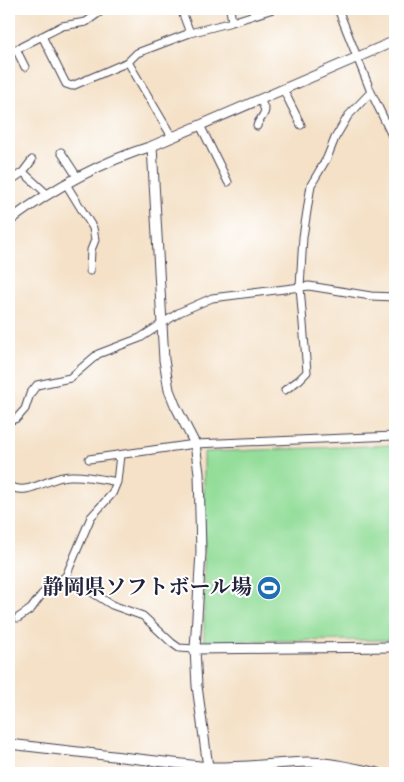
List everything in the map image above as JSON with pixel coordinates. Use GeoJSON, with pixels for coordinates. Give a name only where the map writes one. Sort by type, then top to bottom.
{"type":"FeatureCollection","features":[{"type":"Feature","properties":{"kind":"street"},"geometry":{"type":"LineString","coordinates":[[26,67],[12,51],[62,26],[86,22],[104,9]]}},
{"type":"Feature","properties":{"kind":"street"},"geometry":{"type":"LineString","coordinates":[[181,9],[190,33]]}},
{"type":"Feature","properties":{"kind":"street"},"geometry":{"type":"LineString","coordinates":[[230,9],[232,22]]}},
{"type":"Feature","properties":{"kind":"street"},"geometry":{"type":"LineString","coordinates":[[42,36],[66,84],[72,86],[128,62],[136,53],[190,33],[273,9]]}},
{"type":"Feature","properties":{"kind":"street"},"geometry":{"type":"LineString","coordinates":[[338,9],[371,92],[395,142]]}},
{"type":"Feature","properties":{"kind":"street"},"geometry":{"type":"LineString","coordinates":[[9,221],[47,194],[78,178],[395,41]]}},
{"type":"Feature","properties":{"kind":"street"},"geometry":{"type":"LineString","coordinates":[[128,62],[172,137]]}},
{"type":"Feature","properties":{"kind":"street"},"geometry":{"type":"LineString","coordinates":[[283,89],[301,126]]}},
{"type":"Feature","properties":{"kind":"street"},"geometry":{"type":"LineString","coordinates":[[285,390],[307,372],[300,287],[303,237],[311,185],[348,116],[371,92]]}},
{"type":"Feature","properties":{"kind":"street"},"geometry":{"type":"LineString","coordinates":[[257,126],[266,110],[260,99]]}},
{"type":"Feature","properties":{"kind":"street"},"geometry":{"type":"LineString","coordinates":[[200,125],[228,182]]}},
{"type":"Feature","properties":{"kind":"street"},"geometry":{"type":"LineString","coordinates":[[152,146],[161,323],[169,390],[195,444],[199,473],[200,552],[195,649],[197,683],[208,767]]}},
{"type":"Feature","properties":{"kind":"street"},"geometry":{"type":"LineString","coordinates":[[61,152],[78,178]]}},
{"type":"Feature","properties":{"kind":"street"},"geometry":{"type":"LineString","coordinates":[[10,181],[23,172],[32,160]]}},
{"type":"Feature","properties":{"kind":"street"},"geometry":{"type":"LineString","coordinates":[[23,172],[47,194]]}},
{"type":"Feature","properties":{"kind":"street"},"geometry":{"type":"LineString","coordinates":[[66,184],[94,228],[95,240],[91,250],[90,272]]}},
{"type":"Feature","properties":{"kind":"street"},"geometry":{"type":"LineString","coordinates":[[9,420],[17,418],[25,409],[30,394],[37,385],[70,378],[98,354],[140,338],[180,312],[212,298],[309,286],[371,296],[395,297]]}},
{"type":"Feature","properties":{"kind":"street"},"geometry":{"type":"LineString","coordinates":[[89,459],[195,444],[395,436]]}},
{"type":"Feature","properties":{"kind":"street"},"geometry":{"type":"LineString","coordinates":[[18,618],[31,609],[42,594],[66,576],[91,517],[112,494],[117,482],[120,455]]}},
{"type":"Feature","properties":{"kind":"street"},"geometry":{"type":"LineString","coordinates":[[9,486],[13,489],[24,490],[69,476],[117,482]]}},
{"type":"Feature","properties":{"kind":"street"},"geometry":{"type":"LineString","coordinates":[[66,576],[112,605],[143,616],[179,648],[395,647]]}},
{"type":"Feature","properties":{"kind":"street"},"geometry":{"type":"LineString","coordinates":[[9,744],[208,767],[220,770],[311,762],[346,770],[378,773]]}},
{"type":"Feature","properties":{"kind":"green space"},"geometry":{"type":"Polygon","coordinates":[[[395,445],[395,640],[204,641],[204,452],[395,445]]]}},
{"type":"Feature","properties":{"kind":"place","name":"静岡県ソフトボール場"},"geometry":{"type":"Point","coordinates":[269,588]}}]}
